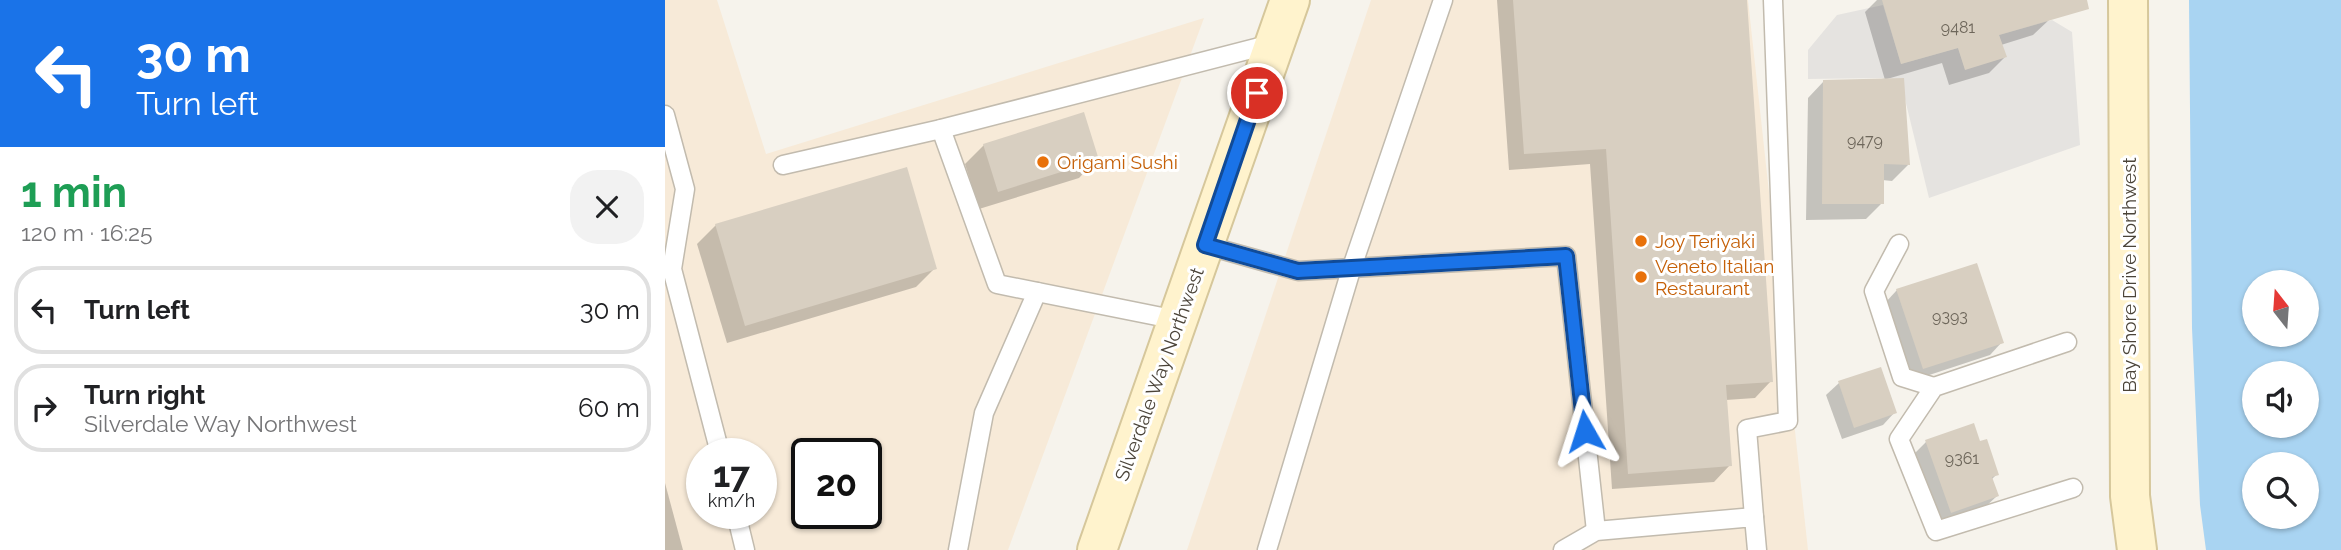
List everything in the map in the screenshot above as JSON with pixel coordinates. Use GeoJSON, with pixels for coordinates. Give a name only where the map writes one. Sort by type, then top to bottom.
{"type":"FeatureCollection","features":[{"type":"Feature","properties":{"kind":"main road","name":"Silverdale Way Northwest"},"geometry":{"type":"LineString","coordinates":[[1097,550],[1290,0]]}},
{"type":"Feature","properties":{"kind":"main road","name":"Bay Shore Drive Northwest"},"geometry":{"type":"LineString","coordinates":[[2128,0],[2130,496],[2137,550]]}},
{"type":"Feature","properties":{"kind":"lane"},"geometry":{"type":"LineString","coordinates":[[1266,550],[1351,270],[1443,0]]}},
{"type":"Feature","properties":{"kind":"lane"},"geometry":{"type":"LineString","coordinates":[[1757,550],[1747,429],[1788,421],[1773,0]]}},
{"type":"Feature","properties":{"kind":"lane"},"geometry":{"type":"LineString","coordinates":[[783,165],[940,129],[1275,43]]}},
{"type":"Feature","properties":{"kind":"lane"},"geometry":{"type":"LineString","coordinates":[[665,115],[685,189],[672,268],[716,438]]}},
{"type":"Feature","properties":{"kind":"lane"},"geometry":{"type":"LineString","coordinates":[[940,129],[997,284],[1177,320]]}},
{"type":"Feature","properties":{"kind":"lane"},"geometry":{"type":"LineString","coordinates":[[1899,244],[1874,291],[1902,377],[1934,387],[2067,342]]}},
{"type":"Feature","properties":{"kind":"lane"},"geometry":{"type":"LineString","coordinates":[[1205,245],[1298,271],[1566,256],[1597,531]]}},
{"type":"Feature","properties":{"kind":"lane"},"geometry":{"type":"LineString","coordinates":[[958,550],[984,413],[1037,292]]}},
{"type":"Feature","properties":{"kind":"lane"},"geometry":{"type":"LineString","coordinates":[[1934,387],[1899,439],[1935,531],[2073,488]]}},
{"type":"Feature","properties":{"kind":"lane"},"geometry":{"type":"LineString","coordinates":[[1563,550],[1597,531],[1754,517]]}},
{"type":"Feature","properties":{"kind":"lane"},"geometry":{"type":"LineString","coordinates":[[740,529],[745,550]]}},
{"type":"Feature","properties":{"kind":"shaded area"},"geometry":{"type":"Polygon","coordinates":[[[665,0],[717,0],[766,154],[1204,18],[1008,550],[665,550],[665,0]]]}},
{"type":"Feature","properties":{"kind":"shaded area"},"geometry":{"type":"Polygon","coordinates":[[[1371,0],[1748,0],[1808,550],[1187,550],[1371,0]]]}},
{"type":"Feature","properties":{"kind":"shaded area"},"geometry":{"type":"Polygon","coordinates":[[[1883,5],[1901,64],[1958,48],[1965,69],[2006,57],[1999,35],[2052,20],[2072,32],[2080,145],[1929,198],[1904,95],[1882,78],[1808,79],[1808,50],[1837,15],[1883,5]]]}},
{"type":"Feature","properties":{"kind":"water"},"geometry":{"type":"Polygon","coordinates":[[[2189,0],[2341,0],[2341,550],[2206,550],[2200,505],[2192,328],[2189,0]]]}},
{"type":"Feature","properties":{"kind":"building"},"geometry":{"type":"Polygon","coordinates":[[[1513,0],[1747,0],[1773,382],[1726,385],[1732,466],[1628,474],[1606,149],[1524,154],[1513,0]]]}},
{"type":"Feature","properties":{"kind":"building"},"geometry":{"type":"Polygon","coordinates":[[[1882,0],[2087,0],[2089,9],[1999,35],[2007,57],[1965,70],[1958,48],[1901,64],[1882,0]]]}},
{"type":"Feature","properties":{"kind":"building"},"geometry":{"type":"Polygon","coordinates":[[[1904,78],[1910,165],[1884,164],[1884,204],[1822,204],[1823,80],[1904,78]]]}},
{"type":"Feature","properties":{"kind":"building"},"geometry":{"type":"Polygon","coordinates":[[[1084,112],[1099,160],[998,192],[983,144],[1084,112]]]}},
{"type":"Feature","properties":{"kind":"building"},"geometry":{"type":"Polygon","coordinates":[[[907,167],[937,269],[745,326],[715,224],[907,167]]]}},
{"type":"Feature","properties":{"kind":"building"},"geometry":{"type":"Polygon","coordinates":[[[1977,263],[2004,343],[1923,369],[1896,289],[1977,263]]]}},
{"type":"Feature","properties":{"kind":"building"},"geometry":{"type":"Polygon","coordinates":[[[1881,367],[1897,413],[1854,428],[1838,381],[1881,367]]]}},
{"type":"Feature","properties":{"kind":"building"},"geometry":{"type":"Polygon","coordinates":[[[1974,423],[1980,441],[1987,439],[1999,475],[1992,477],[1999,496],[1951,513],[1925,440],[1974,423]]]}},
{"type":"Feature","properties":{"kind":"place","name":"Origami Sushi"},"geometry":{"type":"Point","coordinates":[1043,162]}},
{"type":"Feature","properties":{"kind":"place","name":"Joy Teriyaki"},"geometry":{"type":"Point","coordinates":[1641,241]}},
{"type":"Feature","properties":{"kind":"place","name":"Veneto Italian Restaurant"},"geometry":{"type":"Point","coordinates":[1641,277]}},
{"type":"Feature","properties":{"kind":"route"},"geometry":{"type":"LineString","coordinates":[[1257,93],[1205,245],[1298,271],[1566,256],[1585,431]]}}]}
